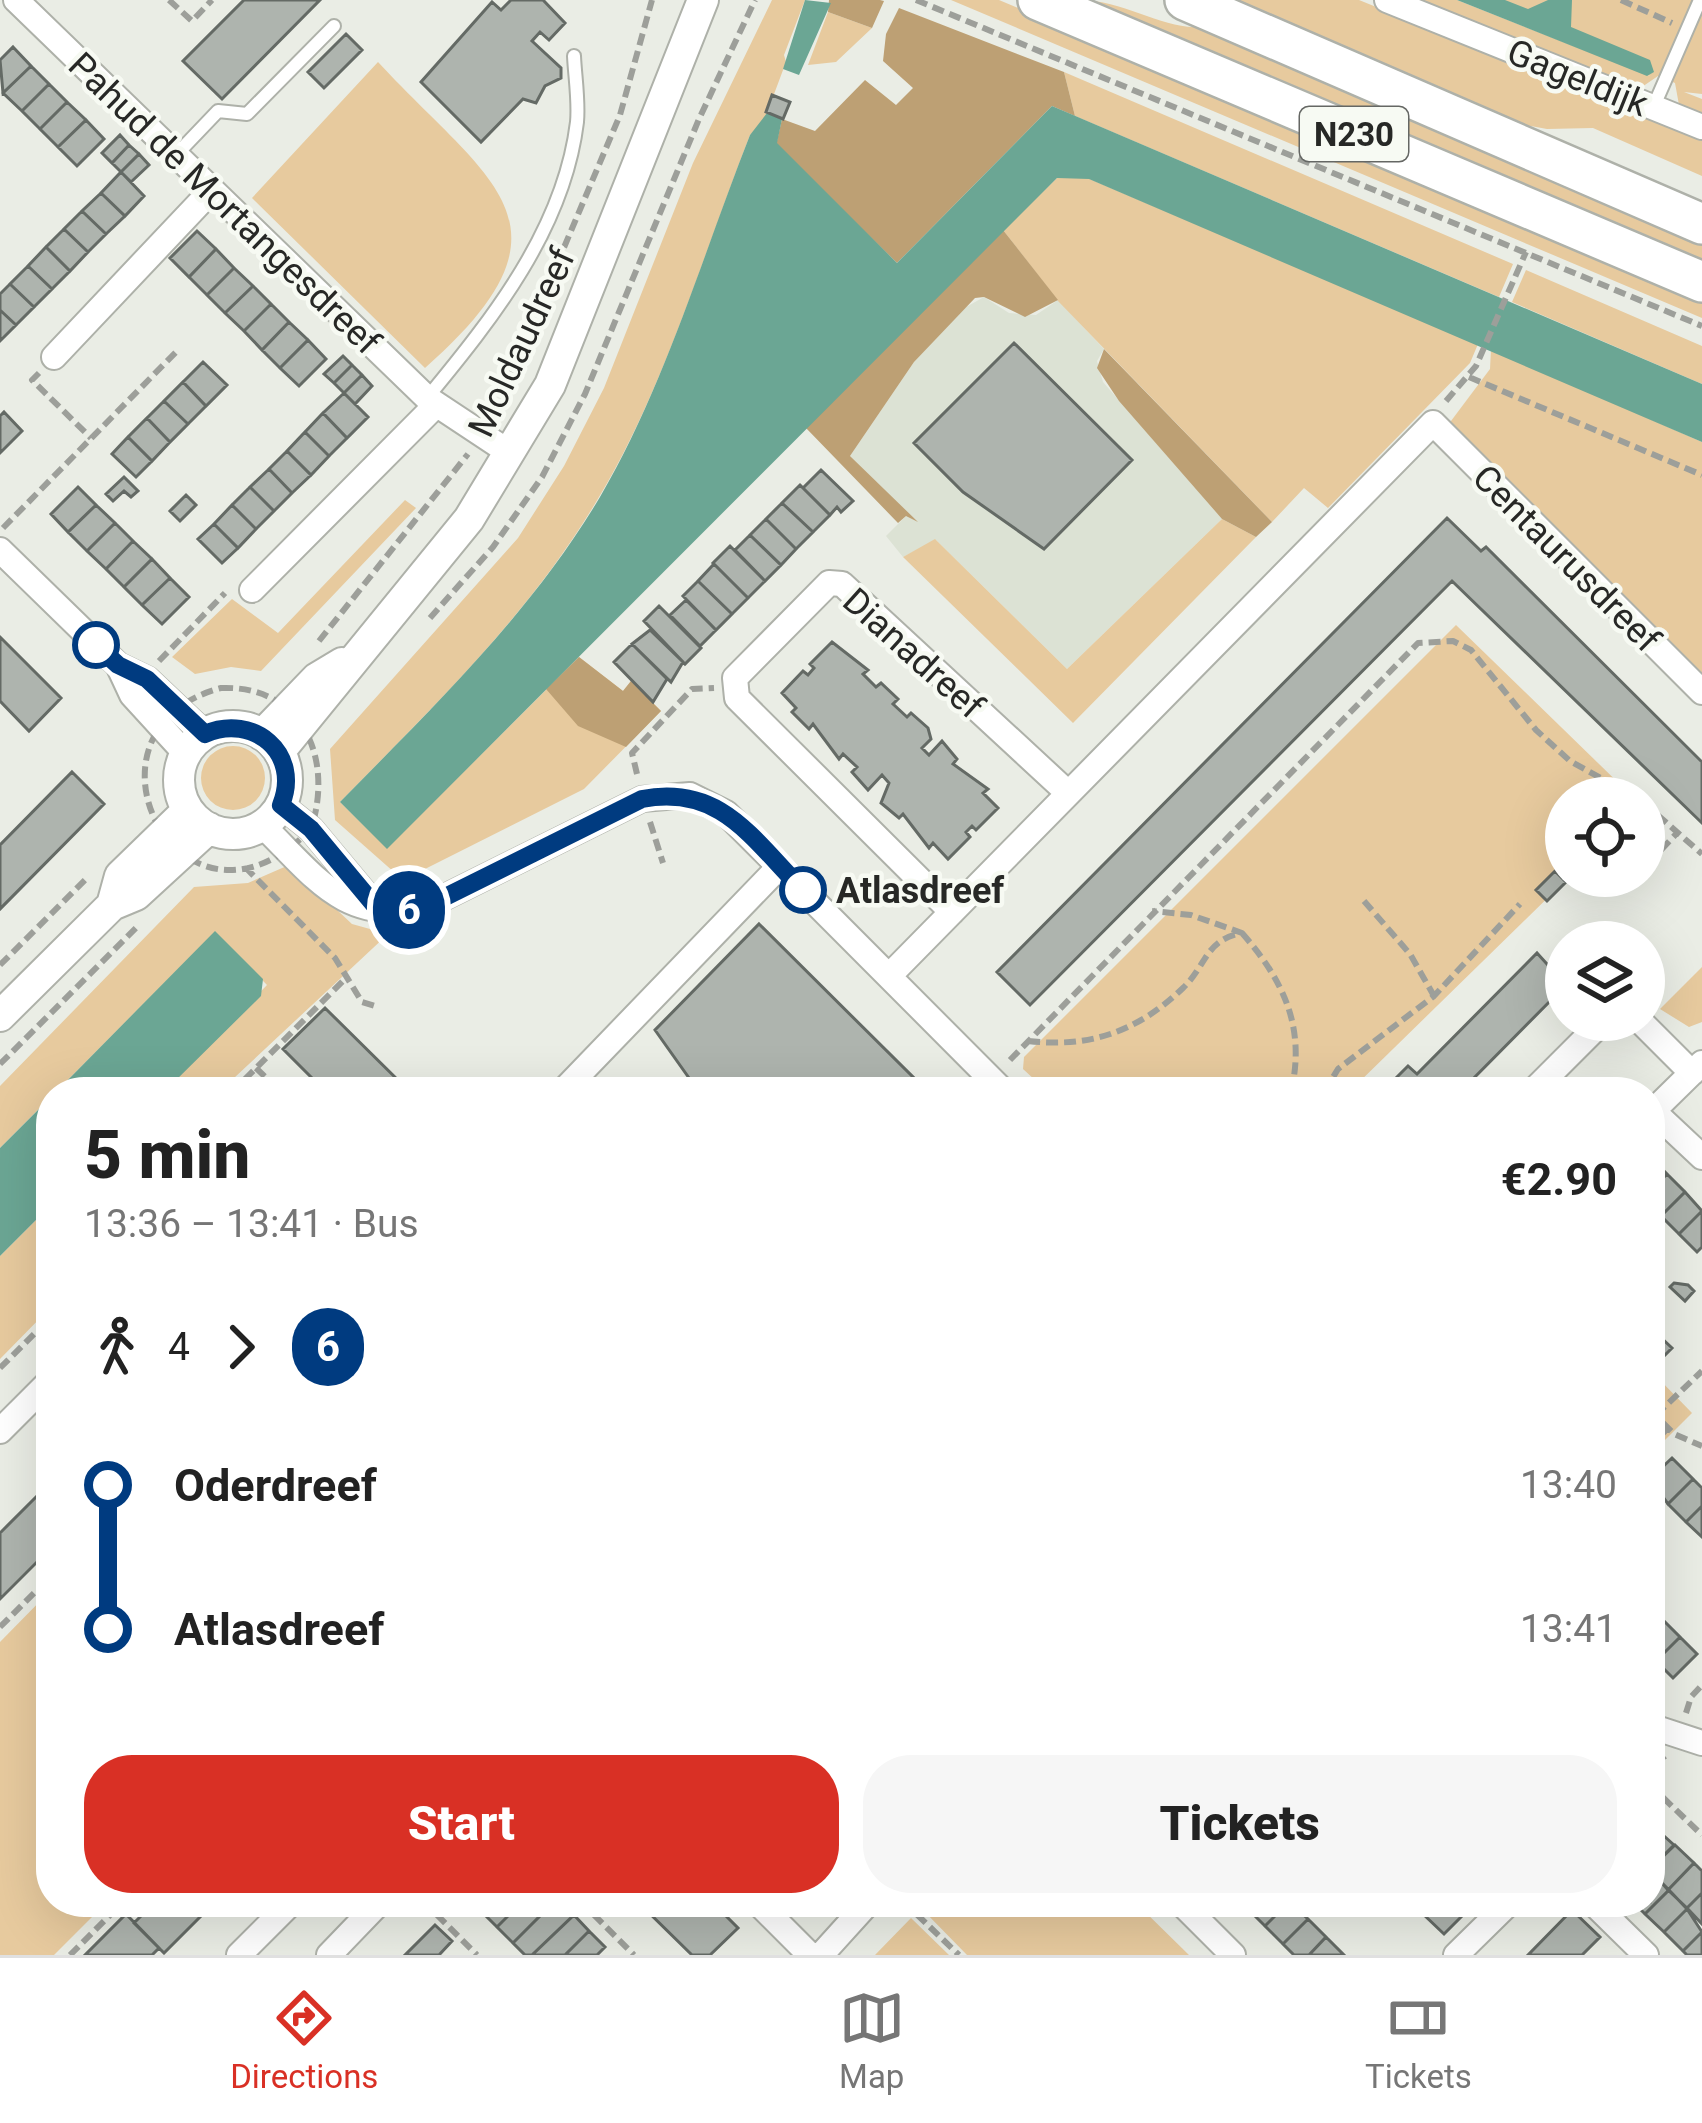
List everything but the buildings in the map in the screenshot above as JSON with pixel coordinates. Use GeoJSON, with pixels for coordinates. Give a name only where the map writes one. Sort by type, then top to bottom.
{"type":"FeatureCollection","features":[{"type":"Feature","properties":{"kind":"highway","name":"N230"},"geometry":{"type":"LineString","coordinates":[[1038,0],[1702,282]]}},
{"type":"Feature","properties":{"kind":"highway","name":"N230"},"geometry":{"type":"LineString","coordinates":[[1185,0],[1702,224]]}},
{"type":"Feature","properties":{"kind":"street","name":"Pahud de Mortangesdreef"},"geometry":{"type":"LineString","coordinates":[[16,0],[431,401],[510,453]]}},
{"type":"Feature","properties":{"kind":"street","name":"Gageldijk"},"geometry":{"type":"LineString","coordinates":[[1387,0],[1702,128]]}},
{"type":"Feature","properties":{"kind":"street","name":"Moldaudreef"},"geometry":{"type":"LineString","coordinates":[[270,743],[333,691],[356,655],[470,519],[550,385],[699,3]]}},
{"type":"Feature","properties":{"kind":"street"},"geometry":{"type":"LineString","coordinates":[[54,357],[210,192]]}},
{"type":"Feature","properties":{"kind":"street"},"geometry":{"type":"LineString","coordinates":[[252,590],[431,401]]}},
{"type":"Feature","properties":{"kind":"street"},"geometry":{"type":"LineString","coordinates":[[889,976],[1435,416]]}},
{"type":"Feature","properties":{"kind":"street","name":"Centaurusdreef"},"geometry":{"type":"LineString","coordinates":[[1435,416],[1702,692]]}},
{"type":"Feature","properties":{"kind":"street"},"geometry":{"type":"LineString","coordinates":[[0,550],[118,665],[147,679],[195,744]]}},
{"type":"Feature","properties":{"kind":"street","name":"Dianadreef"},"geometry":{"type":"LineString","coordinates":[[736,686],[735,678],[829,583],[842,584],[1068,793]]}},
{"type":"Feature","properties":{"kind":"street"},"geometry":{"type":"LineString","coordinates":[[118,665],[132,695],[195,744]]}},
{"type":"Feature","properties":{"kind":"street"},"geometry":{"type":"LineString","coordinates":[[736,686],[736,698],[952,912]]}},
{"type":"Feature","properties":{"kind":"street"},"geometry":{"type":"LineString","coordinates":[[240,727],[270,743],[287,784],[272,815],[242,833],[199,819],[180,788],[195,744],[240,727]]}},
{"type":"Feature","properties":{"kind":"street"},"geometry":{"type":"LineString","coordinates":[[272,815],[311,829],[376,907],[401,912],[425,907],[642,799],[690,795],[726,813],[889,976],[981,1077]]}},
{"type":"Feature","properties":{"kind":"street"},"geometry":{"type":"LineString","coordinates":[[0,1016],[112,905],[120,876],[199,819]]}},
{"type":"Feature","properties":{"kind":"street"},"geometry":{"type":"LineString","coordinates":[[576,1077],[779,866]]}},
{"type":"Feature","properties":{"kind":"street"},"geometry":{"type":"LineString","coordinates":[[1547,1077],[1583,1041]]}},
{"type":"Feature","properties":{"kind":"street"},"geometry":{"type":"LineString","coordinates":[[1664,1041],[1697,1068],[1665,1100]]}},
{"type":"Feature","properties":{"kind":"street"},"geometry":{"type":"LineString","coordinates":[[1665,1124],[1702,1157]]}},
{"type":"Feature","properties":{"kind":"street"},"geometry":{"type":"LineString","coordinates":[[0,1430],[36,1395]]}},
{"type":"Feature","properties":{"kind":"street"},"geometry":{"type":"LineString","coordinates":[[1665,1731],[1702,1743]]}},
{"type":"Feature","properties":{"kind":"street"},"geometry":{"type":"LineString","coordinates":[[239,1955],[277,1917]]}},
{"type":"Feature","properties":{"kind":"street"},"geometry":{"type":"LineString","coordinates":[[329,1955],[366,1917]]}},
{"type":"Feature","properties":{"kind":"street"},"geometry":{"type":"LineString","coordinates":[[772,1917],[810,1955]]}},
{"type":"Feature","properties":{"kind":"street"},"geometry":{"type":"LineString","coordinates":[[821,1955],[855,1917]]}},
{"type":"Feature","properties":{"kind":"street"},"geometry":{"type":"LineString","coordinates":[[1195,1917],[1233,1955]]}},
{"type":"Feature","properties":{"kind":"street"},"geometry":{"type":"LineString","coordinates":[[1456,1955],[1495,1917]]}},
{"type":"Feature","properties":{"kind":"street"},"geometry":{"type":"LineString","coordinates":[[1607,1917],[1646,1955]]}},
{"type":"Feature","properties":{"kind":"lane"},"geometry":{"type":"LineString","coordinates":[[1653,108],[1700,0]]}},
{"type":"Feature","properties":{"kind":"lane"},"geometry":{"type":"LineString","coordinates":[[175,157],[218,111],[247,114],[334,26]]}},
{"type":"Feature","properties":{"kind":"lane"},"geometry":{"type":"LineString","coordinates":[[431,401],[498,311],[555,200],[577,122],[574,56]]}},
{"type":"Feature","properties":{"kind":"path"},"geometry":{"type":"LineString","coordinates":[[169,0],[192,21],[212,0]]}},
{"type":"Feature","properties":{"kind":"path","name":"Moldaudreef"},"geometry":{"type":"LineString","coordinates":[[311,649],[377,574],[483,434],[531,335],[620,115],[652,0]]}},
{"type":"Feature","properties":{"kind":"path"},"geometry":{"type":"LineString","coordinates":[[712,90],[755,0]]}},
{"type":"Feature","properties":{"kind":"path"},"geometry":{"type":"LineString","coordinates":[[916,0],[1702,326]]}},
{"type":"Feature","properties":{"kind":"path"},"geometry":{"type":"LineString","coordinates":[[1621,0],[1678,25]]}},
{"type":"Feature","properties":{"kind":"path"},"geometry":{"type":"LineString","coordinates":[[1435,416],[1476,366],[1526,252]]}},
{"type":"Feature","properties":{"kind":"path"},"geometry":{"type":"LineString","coordinates":[[0,530],[177,350]]}},
{"type":"Feature","properties":{"kind":"path"},"geometry":{"type":"LineString","coordinates":[[54,357],[32,380],[91,438]]}},
{"type":"Feature","properties":{"kind":"path"},"geometry":{"type":"LineString","coordinates":[[1469,376],[1702,475]]}},
{"type":"Feature","properties":{"kind":"path"},"geometry":{"type":"LineString","coordinates":[[147,679],[237,581],[252,590]]}},
{"type":"Feature","properties":{"kind":"path"},"geometry":{"type":"LineString","coordinates":[[1000,1077],[1152,911],[1418,643],[1430,639],[1471,650],[1536,730],[1570,760],[1600,777]]}},
{"type":"Feature","properties":{"kind":"path"},"geometry":{"type":"LineString","coordinates":[[265,694],[280,679]]}},
{"type":"Feature","properties":{"kind":"path"},"geometry":{"type":"LineString","coordinates":[[663,863],[632,753],[692,689],[736,686]]}},
{"type":"Feature","properties":{"kind":"path"},"geometry":{"type":"LineString","coordinates":[[1665,821],[1702,854]]}},
{"type":"Feature","properties":{"kind":"path"},"geometry":{"type":"LineString","coordinates":[[1665,846],[1678,832]]}},
{"type":"Feature","properties":{"kind":"path"},"geometry":{"type":"LineString","coordinates":[[0,965],[100,864]]}},
{"type":"Feature","properties":{"kind":"path"},"geometry":{"type":"LineString","coordinates":[[245,867],[335,958],[362,1002],[378,1007]]}},
{"type":"Feature","properties":{"kind":"path"},"geometry":{"type":"LineString","coordinates":[[1364,902],[1410,954],[1434,995]]}},
{"type":"Feature","properties":{"kind":"path"},"geometry":{"type":"LineString","coordinates":[[1333,1077],[1434,995],[1520,904]]}},
{"type":"Feature","properties":{"kind":"path"},"geometry":{"type":"LineString","coordinates":[[1152,911],[1191,915],[1242,933],[1292,1007],[1297,1038],[1293,1077]]}},
{"type":"Feature","properties":{"kind":"path"},"geometry":{"type":"LineString","coordinates":[[0,1064],[150,914]]}},
{"type":"Feature","properties":{"kind":"path"},"geometry":{"type":"LineString","coordinates":[[1028,1041],[1073,1046],[1107,1037],[1185,986],[1210,946],[1242,933]]}},
{"type":"Feature","properties":{"kind":"path"},"geometry":{"type":"LineString","coordinates":[[247,1077],[347,977]]}},
{"type":"Feature","properties":{"kind":"path"},"geometry":{"type":"LineString","coordinates":[[256,1068],[265,1077]]}},
{"type":"Feature","properties":{"kind":"path"},"geometry":{"type":"LineString","coordinates":[[0,1368],[36,1332]]}},
{"type":"Feature","properties":{"kind":"path"},"geometry":{"type":"LineString","coordinates":[[1665,1403],[1702,1371]]}},
{"type":"Feature","properties":{"kind":"path"},"geometry":{"type":"LineString","coordinates":[[1665,1425],[1702,1446]]}},
{"type":"Feature","properties":{"kind":"path"},"geometry":{"type":"LineString","coordinates":[[1665,1431],[1668,1428]]}},
{"type":"Feature","properties":{"kind":"path"},"geometry":{"type":"LineString","coordinates":[[0,1627],[36,1591]]}},
{"type":"Feature","properties":{"kind":"path"},"geometry":{"type":"LineString","coordinates":[[1665,1799],[1702,1835]]}},
{"type":"Feature","properties":{"kind":"path"},"geometry":{"type":"LineString","coordinates":[[70,1955],[108,1917]]}},
{"type":"Feature","properties":{"kind":"path"},"geometry":{"type":"LineString","coordinates":[[439,1917],[477,1955]]}},
{"type":"Feature","properties":{"kind":"path"},"geometry":{"type":"LineString","coordinates":[[596,1917],[634,1955]]}},
{"type":"Feature","properties":{"kind":"path"},"geometry":{"type":"LineString","coordinates":[[920,1917],[959,1955]]}},
{"type":"Feature","properties":{"kind":"shaded area"},"geometry":{"type":"Polygon","coordinates":[[[772,0],[805,0],[764,121],[750,135],[682,320],[622,455],[572,539],[512,619],[340,802],[387,848],[579,657],[623,691],[631,681],[661,711],[584,789],[425,869],[395,873],[335,820],[330,749],[518,538],[564,466],[604,388],[693,163],[772,0]]]}},
{"type":"Feature","properties":{"kind":"shaded area"},"geometry":{"type":"Polygon","coordinates":[[[805,0],[831,3],[799,75],[783,69],[805,0]]]}},
{"type":"Feature","properties":{"kind":"shaded area"},"geometry":{"type":"Polygon","coordinates":[[[829,0],[884,1],[872,28],[828,12],[829,0]]]}},
{"type":"Feature","properties":{"kind":"shaded area"},"geometry":{"type":"Polygon","coordinates":[[[951,0],[999,0],[1085,36],[1702,299],[1702,318],[951,0]]]}},
{"type":"Feature","properties":{"kind":"shaded area"},"geometry":{"type":"Polygon","coordinates":[[[1081,0],[1176,25],[1204,26],[1702,241],[1702,264],[1081,0]]]}},
{"type":"Feature","properties":{"kind":"shaded area"},"geometry":{"type":"Polygon","coordinates":[[[1226,0],[1359,0],[1702,139],[1702,176],[1593,128],[1547,129],[1515,123],[1226,0]]]}},
{"type":"Feature","properties":{"kind":"shaded area"},"geometry":{"type":"Polygon","coordinates":[[[1418,0],[1457,0],[1650,76],[1476,0],[1702,0],[1702,94],[1684,92],[1702,99],[1702,115],[1679,105],[1675,83],[1658,76],[1639,89],[1418,0]]]}},
{"type":"Feature","properties":{"kind":"shaded area"},"geometry":{"type":"Polygon","coordinates":[[[1457,0],[1505,0],[1528,9],[1548,0],[1572,0],[1571,27],[1650,60],[1654,72],[1647,76],[1457,0]]]}},
{"type":"Feature","properties":{"kind":"shaded area"},"geometry":{"type":"Polygon","coordinates":[[[899,8],[1064,72],[1075,116],[1052,106],[897,263],[776,145],[782,119],[815,131],[865,80],[896,105],[913,88],[883,61],[886,34],[899,8]]]}},
{"type":"Feature","properties":{"kind":"shaded area"},"geometry":{"type":"Polygon","coordinates":[[[828,12],[872,28],[836,62],[808,65],[828,12]]]}},
{"type":"Feature","properties":{"kind":"shaded area"},"geometry":{"type":"Polygon","coordinates":[[[378,62],[485,174],[505,206],[511,240],[502,276],[474,318],[425,368],[252,198],[378,62]]]}},
{"type":"Feature","properties":{"kind":"shaded area"},"geometry":{"type":"Polygon","coordinates":[[[1064,72],[1513,264],[1499,297],[1075,116],[1064,72]]]}},
{"type":"Feature","properties":{"kind":"shaded area"},"geometry":{"type":"Polygon","coordinates":[[[1052,106],[1702,384],[1702,442],[1089,179],[1057,178],[387,849],[340,802],[512,619],[600,497],[664,365],[750,135],[767,113],[782,119],[777,143],[897,263],[1052,106]]]}},
{"type":"Feature","properties":{"kind":"shaded area"},"geometry":{"type":"Polygon","coordinates":[[[1078,174],[1478,344],[1470,363],[1328,508],[1304,488],[1272,522],[1058,301],[1003,230],[1057,178],[1078,174]]]}},
{"type":"Feature","properties":{"kind":"shaded area"},"geometry":{"type":"Polygon","coordinates":[[[1003,230],[1058,300],[1025,317],[984,297],[975,298],[914,362],[850,456],[918,522],[906,516],[898,523],[806,428],[1003,230]]]}},
{"type":"Feature","properties":{"kind":"shaded area"},"geometry":{"type":"Polygon","coordinates":[[[1526,270],[1702,346],[1702,384],[1512,302],[1526,270]]]}},
{"type":"Feature","properties":{"kind":"shaded area"},"geometry":{"type":"Polygon","coordinates":[[[984,297],[1009,313],[1036,315],[1058,300],[1104,349],[1097,361],[1103,382],[1222,519],[1067,669],[936,540],[903,557],[886,536],[906,516],[850,456],[914,362],[959,311],[984,297]]]}},
{"type":"Feature","properties":{"kind":"shaded area"},"geometry":{"type":"Polygon","coordinates":[[[1104,349],[1272,522],[1256,537],[1222,519],[1119,401],[1097,368],[1104,349]]]}},
{"type":"Feature","properties":{"kind":"shaded area"},"geometry":{"type":"Polygon","coordinates":[[[1491,349],[1702,442],[1702,673],[1448,425],[1490,369],[1491,349]]]}},
{"type":"Feature","properties":{"kind":"shaded area"},"geometry":{"type":"Polygon","coordinates":[[[405,500],[416,508],[261,671],[231,667],[195,674],[172,657],[232,599],[278,633],[405,500]]]}},
{"type":"Feature","properties":{"kind":"shaded area"},"geometry":{"type":"Polygon","coordinates":[[[1222,519],[1256,537],[1073,723],[903,557],[935,539],[1067,669],[1222,519]]]}},
{"type":"Feature","properties":{"kind":"shaded area"},"geometry":{"type":"Polygon","coordinates":[[[1456,625],[1612,777],[1545,777],[1549,897],[1364,1077],[1032,1077],[1023,1069],[1024,1057],[1456,625]]]}},
{"type":"Feature","properties":{"kind":"shaded area"},"geometry":{"type":"Polygon","coordinates":[[[579,657],[623,691],[631,681],[661,711],[626,747],[578,726],[546,689],[579,657]]]}},
{"type":"Feature","properties":{"kind":"shaded area"},"geometry":{"type":"Polygon","coordinates":[[[233,746],[256,755],[265,778],[256,801],[233,810],[210,801],[201,778],[210,755],[233,746]]]}},
{"type":"Feature","properties":{"kind":"shaded area"},"geometry":{"type":"Polygon","coordinates":[[[289,865],[352,924],[388,934],[235,1077],[178,1077],[267,985],[215,932],[71,1077],[36,1077],[36,1112],[0,1148],[0,1086],[194,887],[248,883],[289,865]]]}},
{"type":"Feature","properties":{"kind":"shaded area"},"geometry":{"type":"Polygon","coordinates":[[[215,931],[263,979],[261,996],[179,1077],[71,1077],[215,931]]]}},
{"type":"Feature","properties":{"kind":"shaded area"},"geometry":{"type":"Polygon","coordinates":[[[1702,967],[1702,1022],[1689,1027],[1665,1012],[1665,1004],[1702,967]]]}},
{"type":"Feature","properties":{"kind":"shaded area"},"geometry":{"type":"Polygon","coordinates":[[[36,1112],[36,1220],[0,1256],[0,1148],[36,1112]]]}},
{"type":"Feature","properties":{"kind":"shaded area"},"geometry":{"type":"Polygon","coordinates":[[[36,1220],[36,1322],[0,1359],[0,1256],[36,1220]]]}},
{"type":"Feature","properties":{"kind":"shaded area"},"geometry":{"type":"Polygon","coordinates":[[[1665,1385],[1692,1413],[1665,1440],[1665,1385]]]}},
{"type":"Feature","properties":{"kind":"shaded area"},"geometry":{"type":"Polygon","coordinates":[[[36,1605],[36,1917],[92,1917],[54,1955],[0,1955],[0,1642],[36,1605]]]}},
{"type":"Feature","properties":{"kind":"shaded area"},"geometry":{"type":"Polygon","coordinates":[[[930,1917],[1150,1917],[1189,1955],[967,1955],[930,1917]]]}},
{"type":"Feature","properties":{"kind":"shaded area"},"geometry":{"type":"Polygon","coordinates":[[[911,1918],[949,1955],[875,1955],[911,1918]]]}},
{"type":"Feature","properties":{"kind":"bus line","name":"6"},"geometry":{"type":"LineString","coordinates":[[96,645],[118,665],[147,679],[205,734],[240,727],[272,742],[286,773],[281,805],[311,829],[376,907],[401,912],[425,907],[642,799],[670,794],[690,795],[726,813],[803,890]]}},
{"type":"Feature","properties":{"kind":"place","name":"Atlasdreef"},"geometry":{"type":"Point","coordinates":[803,890]}}]}
